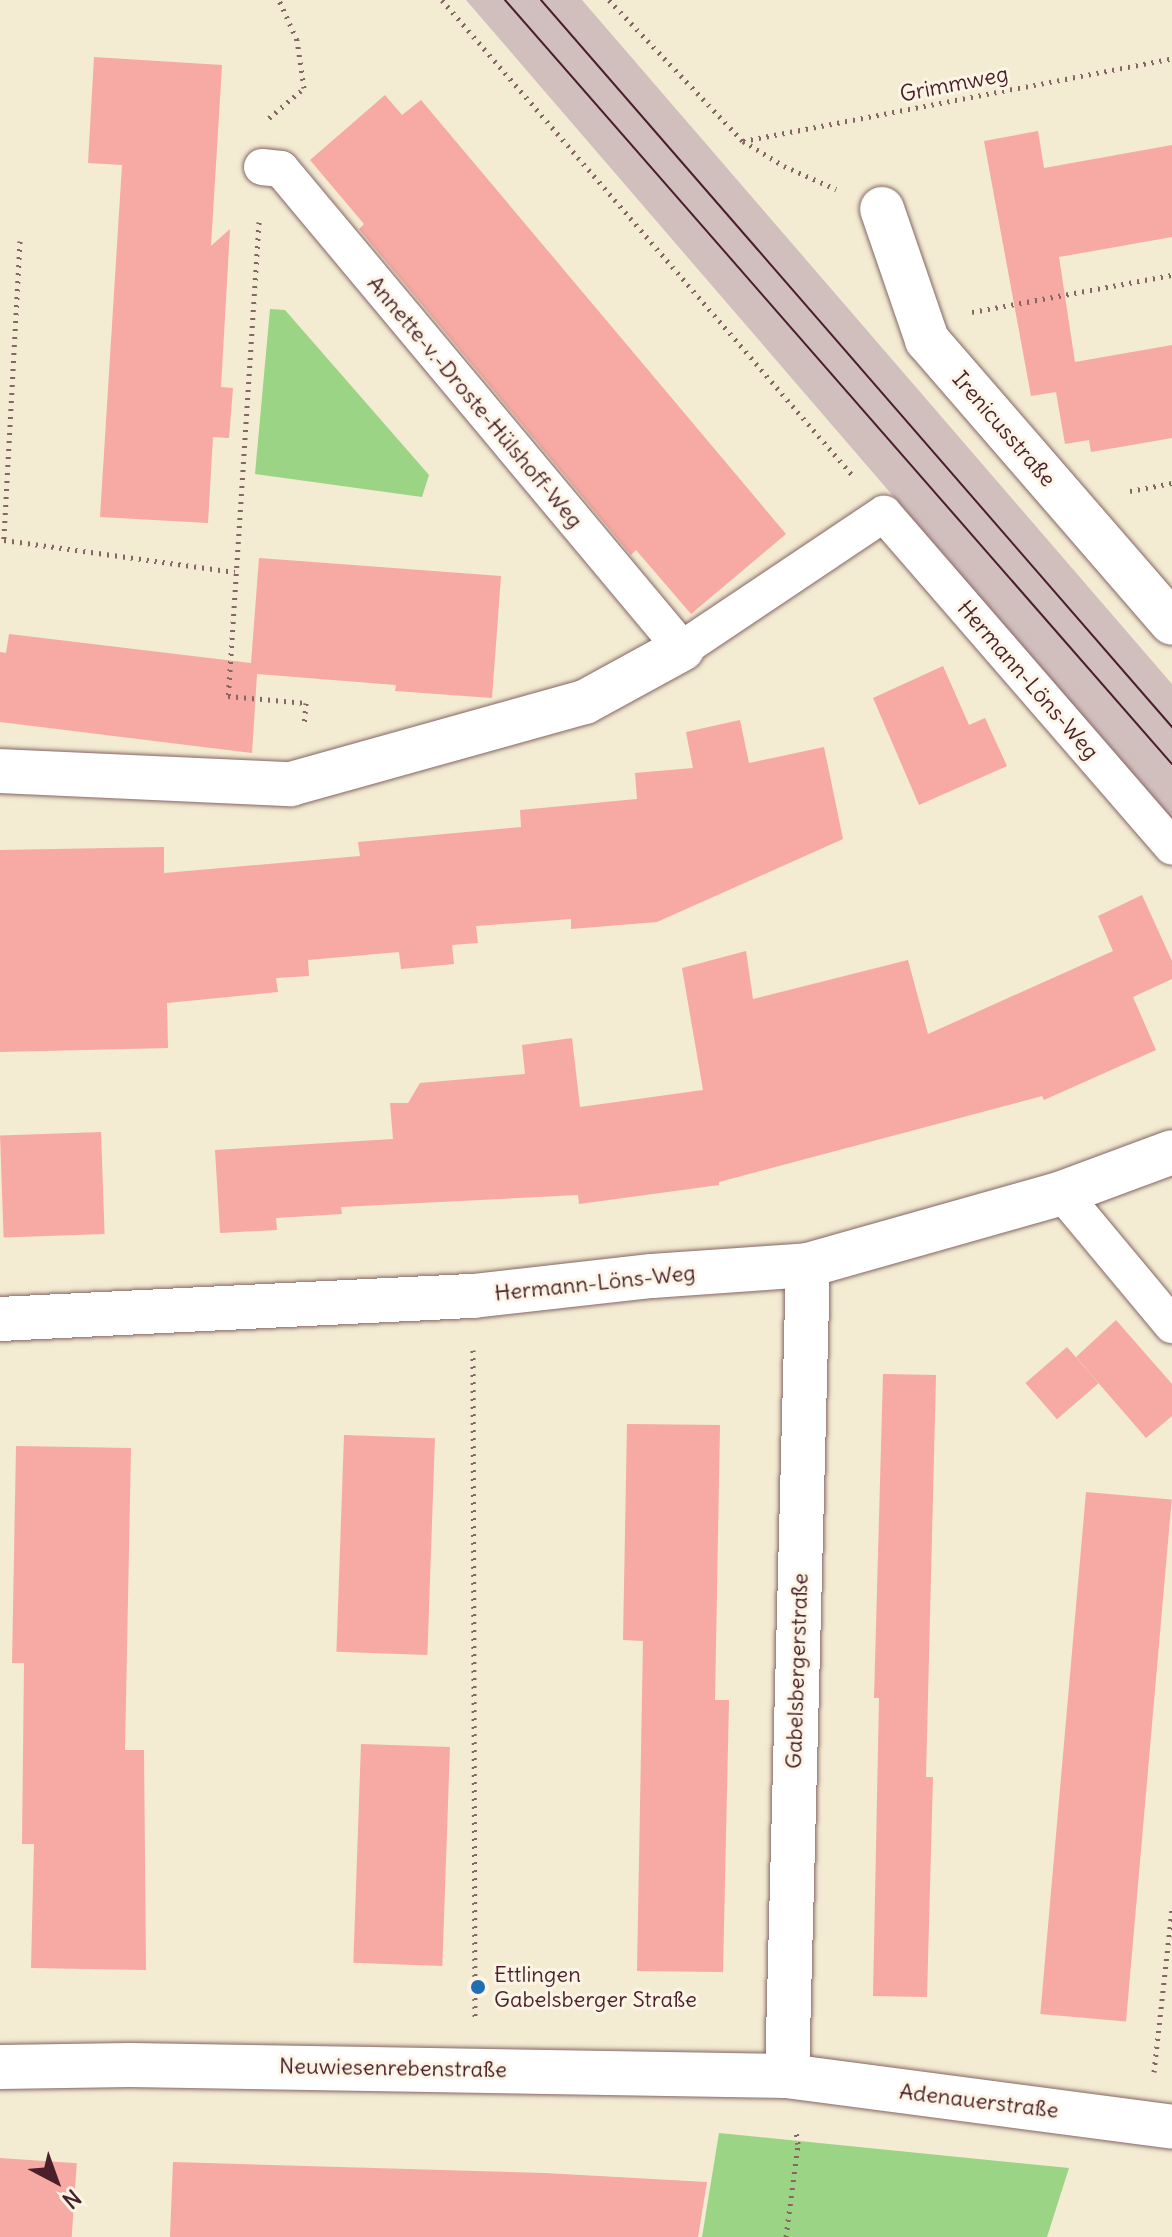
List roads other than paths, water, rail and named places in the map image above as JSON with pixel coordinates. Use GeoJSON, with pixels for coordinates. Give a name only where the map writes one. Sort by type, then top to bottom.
{"type":"FeatureCollection","features":[{"type":"Feature","properties":{"kind":"street","name":"Irenicusstraße"},"geometry":{"type":"LineString","coordinates":[[882,209],[927,340],[1172,623]]}},
{"type":"Feature","properties":{"kind":"street"},"geometry":{"type":"LineString","coordinates":[[0,771],[291,784],[585,702],[682,649]]}},
{"type":"Feature","properties":{"kind":"street","name":"Hermann-Löns-Weg"},"geometry":{"type":"LineString","coordinates":[[0,1319],[473,1296],[652,1276],[808,1265],[1062,1193],[1172,1152]]}},
{"type":"Feature","properties":{"kind":"street","name":"Gabelsbergerstraße"},"geometry":{"type":"LineString","coordinates":[[787,2076],[808,1265]]}},
{"type":"Feature","properties":{"kind":"street","name":"Neuwiesenrebenstraße"},"geometry":{"type":"LineString","coordinates":[[0,2067],[475,2069],[787,2076]]}},
{"type":"Feature","properties":{"kind":"street","name":"Adenauerstraße"},"geometry":{"type":"LineString","coordinates":[[787,2076],[1160,2125]]}},
{"type":"Feature","properties":{"kind":"lane","name":"Annette-v.-Droste-Hülshoff-Weg"},"geometry":{"type":"LineString","coordinates":[[262,167],[281,169],[682,649]]}},
{"type":"Feature","properties":{"kind":"lane","name":"Hermann-Löns-Weg"},"geometry":{"type":"LineString","coordinates":[[682,649],[884,514],[1172,846]]}},
{"type":"Feature","properties":{"kind":"lane"},"geometry":{"type":"LineString","coordinates":[[1062,1193],[1172,1325]]}},
{"type":"Feature","properties":{"kind":"tram line"},"geometry":{"type":"LineString","coordinates":[[505,0],[1172,764]]}},
{"type":"Feature","properties":{"kind":"tram line"},"geometry":{"type":"LineString","coordinates":[[541,0],[1172,727]]}},
{"type":"Feature","properties":{"kind":"place","name":"Ettlingen Gabelsberger Straße"},"geometry":{"type":"Point","coordinates":[478,1987]}}]}
